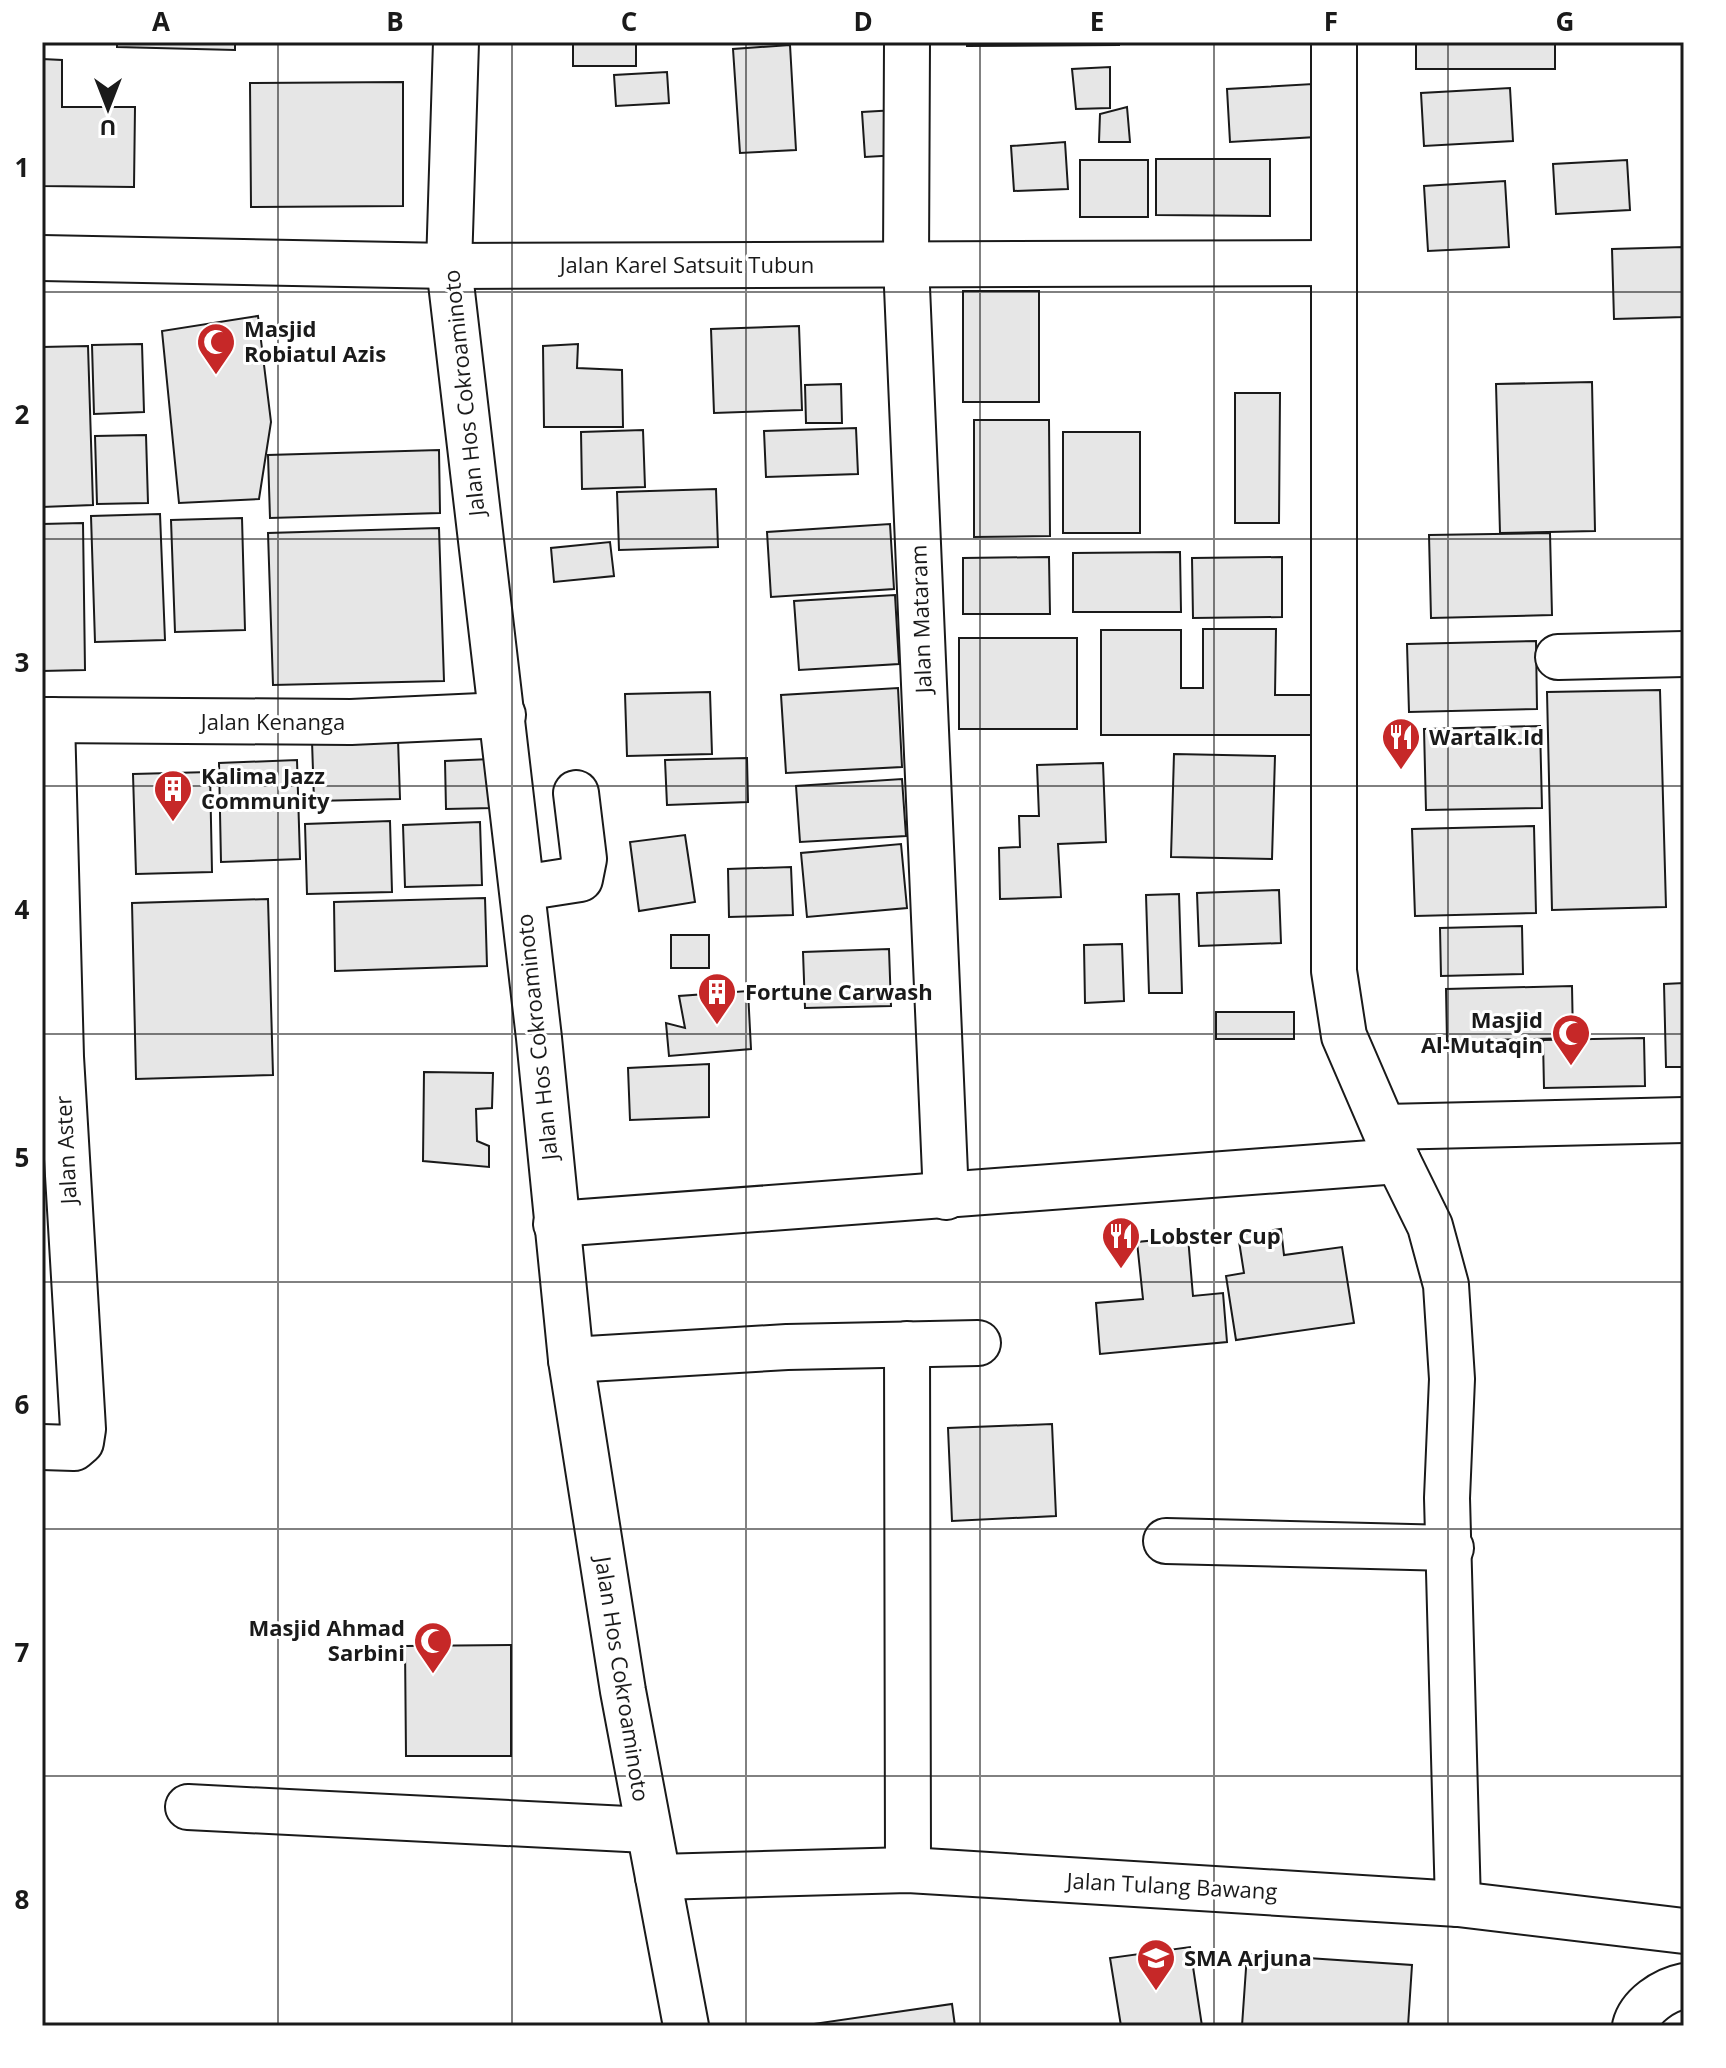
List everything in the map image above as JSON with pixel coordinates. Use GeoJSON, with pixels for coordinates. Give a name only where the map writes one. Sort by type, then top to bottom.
{"type":"FeatureCollection","features":[{"type":"Feature","properties":{"kind":"street","name":"Jalan Hos Cokroaminoto"},"geometry":{"type":"LineString","coordinates":[[456,42],[449,266],[503,715],[571,1360],[647,1830],[686,2026]]}},
{"type":"Feature","properties":{"kind":"street","name":"Jalan Mataram"},"geometry":{"type":"LineString","coordinates":[[907,42],[906,264],[946,1197]]}},
{"type":"Feature","properties":{"kind":"street"},"geometry":{"type":"LineString","coordinates":[[1334,42],[1334,971],[1344,1036],[1430,1226],[1446,1285],[1452,1379],[1447,1498],[1451,1548],[1458,1904]]}},
{"type":"Feature","properties":{"kind":"street","name":"Jalan Karel Satsuit Tubun"},"geometry":{"type":"LineString","coordinates":[[42,258],[449,266],[1333,263]]}},
{"type":"Feature","properties":{"kind":"street"},"geometry":{"type":"LineString","coordinates":[[1558,657],[1684,654]]}},
{"type":"Feature","properties":{"kind":"street","name":"Jalan Kenanga"},"geometry":{"type":"LineString","coordinates":[[47,720],[351,722],[503,715]]}},
{"type":"Feature","properties":{"kind":"street","name":"Jalan Aster"},"geometry":{"type":"LineString","coordinates":[[42,1447],[74,1448],[81,1442],[83,1429],[51,1057],[47,720]]}},
{"type":"Feature","properties":{"kind":"street"},"geometry":{"type":"LineString","coordinates":[[522,888],[580,879],[584,859],[576,793]]}},
{"type":"Feature","properties":{"kind":"street"},"geometry":{"type":"LineString","coordinates":[[556,1224],[946,1197],[1391,1144],[1684,1120]]}},
{"type":"Feature","properties":{"kind":"street"},"geometry":{"type":"LineString","coordinates":[[571,1360],[787,1347],[978,1343]]}},
{"type":"Feature","properties":{"kind":"street"},"geometry":{"type":"LineString","coordinates":[[907,1344],[908,1870]]}},
{"type":"Feature","properties":{"kind":"street"},"geometry":{"type":"LineString","coordinates":[[1166,1541],[1451,1548]]}},
{"type":"Feature","properties":{"kind":"street"},"geometry":{"type":"LineString","coordinates":[[188,1807],[647,1830]]}},
{"type":"Feature","properties":{"kind":"street","name":"Jalan Tulang Bawang"},"geometry":{"type":"LineString","coordinates":[[658,1877],[908,1870],[1458,1904],[1684,1931]]}},
{"type":"Feature","properties":{"kind":"street"},"geometry":{"type":"LineString","coordinates":[[1635,2026],[1638,2015],[1655,1998],[1684,1986]]}},
{"type":"Feature","properties":{"kind":"building"},"geometry":{"type":"Polygon","coordinates":[[[117,42],[235,42],[235,50],[117,47],[117,42]]]}},
{"type":"Feature","properties":{"kind":"building"},"geometry":{"type":"Polygon","coordinates":[[[573,42],[636,42],[636,66],[573,66],[573,42]]]}},
{"type":"Feature","properties":{"kind":"building"},"geometry":{"type":"Polygon","coordinates":[[[967,42],[1119,42],[1119,45],[967,46],[967,42]]]}},
{"type":"Feature","properties":{"kind":"building"},"geometry":{"type":"Polygon","coordinates":[[[1416,42],[1555,42],[1555,69],[1416,69],[1416,42]]]}},
{"type":"Feature","properties":{"kind":"building"},"geometry":{"type":"Polygon","coordinates":[[[790,45],[796,150],[740,153],[733,49],[790,45]]]}},
{"type":"Feature","properties":{"kind":"building"},"geometry":{"type":"Polygon","coordinates":[[[42,59],[62,60],[62,107],[135,107],[134,187],[42,186],[42,59]]]}},
{"type":"Feature","properties":{"kind":"building"},"geometry":{"type":"Polygon","coordinates":[[[1110,67],[1110,108],[1076,109],[1072,69],[1110,67]]]}},
{"type":"Feature","properties":{"kind":"building"},"geometry":{"type":"Polygon","coordinates":[[[667,72],[669,103],[616,106],[614,75],[667,72]]]}},
{"type":"Feature","properties":{"kind":"building"},"geometry":{"type":"Polygon","coordinates":[[[403,82],[403,206],[251,207],[250,83],[403,82]]]}},
{"type":"Feature","properties":{"kind":"building"},"geometry":{"type":"Polygon","coordinates":[[[1313,84],[1316,137],[1230,142],[1227,89],[1313,84]]]}},
{"type":"Feature","properties":{"kind":"building"},"geometry":{"type":"Polygon","coordinates":[[[1510,88],[1513,141],[1424,146],[1421,93],[1510,88]]]}},
{"type":"Feature","properties":{"kind":"building"},"geometry":{"type":"Polygon","coordinates":[[[1127,107],[1130,142],[1099,142],[1100,114],[1127,107]]]}},
{"type":"Feature","properties":{"kind":"building"},"geometry":{"type":"Polygon","coordinates":[[[896,110],[899,155],[865,157],[862,112],[896,110]]]}},
{"type":"Feature","properties":{"kind":"building"},"geometry":{"type":"Polygon","coordinates":[[[1065,142],[1068,189],[1014,191],[1011,146],[1065,142]]]}},
{"type":"Feature","properties":{"kind":"building"},"geometry":{"type":"Polygon","coordinates":[[[1156,159],[1270,159],[1270,216],[1156,215],[1156,159]]]}},
{"type":"Feature","properties":{"kind":"building"},"geometry":{"type":"Polygon","coordinates":[[[1080,160],[1148,160],[1148,217],[1080,217],[1080,160]]]}},
{"type":"Feature","properties":{"kind":"building"},"geometry":{"type":"Polygon","coordinates":[[[1627,160],[1630,210],[1556,214],[1553,164],[1627,160]]]}},
{"type":"Feature","properties":{"kind":"building"},"geometry":{"type":"Polygon","coordinates":[[[1505,181],[1509,247],[1428,251],[1424,186],[1505,181]]]}},
{"type":"Feature","properties":{"kind":"building"},"geometry":{"type":"Polygon","coordinates":[[[1684,247],[1684,317],[1614,319],[1612,249],[1684,247]]]}},
{"type":"Feature","properties":{"kind":"building"},"geometry":{"type":"Polygon","coordinates":[[[963,291],[1039,291],[1039,402],[963,402],[963,291]]]}},
{"type":"Feature","properties":{"kind":"building","name":"Masjid Robiatul Azis"},"geometry":{"type":"Polygon","coordinates":[[[258,316],[271,422],[259,499],[179,503],[162,331],[258,316]]]}},
{"type":"Feature","properties":{"kind":"building"},"geometry":{"type":"Polygon","coordinates":[[[799,326],[802,410],[714,413],[711,329],[799,326]]]}},
{"type":"Feature","properties":{"kind":"building"},"geometry":{"type":"Polygon","coordinates":[[[142,344],[144,412],[94,414],[92,345],[142,344]]]}},
{"type":"Feature","properties":{"kind":"building"},"geometry":{"type":"Polygon","coordinates":[[[578,344],[577,368],[622,370],[623,427],[544,427],[543,346],[578,344]]]}},
{"type":"Feature","properties":{"kind":"building"},"geometry":{"type":"Polygon","coordinates":[[[88,346],[93,505],[42,507],[42,347],[88,346]]]}},
{"type":"Feature","properties":{"kind":"building"},"geometry":{"type":"Polygon","coordinates":[[[1592,382],[1595,531],[1500,533],[1496,384],[1592,382]]]}},
{"type":"Feature","properties":{"kind":"building"},"geometry":{"type":"Polygon","coordinates":[[[841,384],[842,423],[806,423],[805,385],[841,384]]]}},
{"type":"Feature","properties":{"kind":"building"},"geometry":{"type":"Polygon","coordinates":[[[1235,393],[1280,393],[1279,523],[1235,523],[1235,393]]]}},
{"type":"Feature","properties":{"kind":"building"},"geometry":{"type":"Polygon","coordinates":[[[974,420],[1049,420],[1050,536],[974,537],[974,420]]]}},
{"type":"Feature","properties":{"kind":"building"},"geometry":{"type":"Polygon","coordinates":[[[856,428],[858,474],[766,477],[764,431],[856,428]]]}},
{"type":"Feature","properties":{"kind":"building"},"geometry":{"type":"Polygon","coordinates":[[[643,430],[645,487],[582,489],[581,432],[643,430]]]}},
{"type":"Feature","properties":{"kind":"building"},"geometry":{"type":"Polygon","coordinates":[[[1063,432],[1140,432],[1140,533],[1063,533],[1063,432]]]}},
{"type":"Feature","properties":{"kind":"building"},"geometry":{"type":"Polygon","coordinates":[[[146,435],[148,503],[97,504],[95,436],[146,435]]]}},
{"type":"Feature","properties":{"kind":"building"},"geometry":{"type":"Polygon","coordinates":[[[439,450],[440,513],[270,518],[268,455],[439,450]]]}},
{"type":"Feature","properties":{"kind":"building"},"geometry":{"type":"Polygon","coordinates":[[[716,489],[718,547],[619,550],[617,492],[716,489]]]}},
{"type":"Feature","properties":{"kind":"building"},"geometry":{"type":"Polygon","coordinates":[[[160,514],[165,640],[95,642],[91,516],[160,514]]]}},
{"type":"Feature","properties":{"kind":"building"},"geometry":{"type":"Polygon","coordinates":[[[242,518],[245,630],[175,632],[171,520],[242,518]]]}},
{"type":"Feature","properties":{"kind":"building"},"geometry":{"type":"Polygon","coordinates":[[[83,523],[85,670],[42,671],[42,524],[83,523]]]}},
{"type":"Feature","properties":{"kind":"building"},"geometry":{"type":"Polygon","coordinates":[[[890,524],[894,589],[771,597],[767,532],[890,524]]]}},
{"type":"Feature","properties":{"kind":"building"},"geometry":{"type":"Polygon","coordinates":[[[439,528],[444,681],[273,685],[268,533],[439,528]]]}},
{"type":"Feature","properties":{"kind":"building"},"geometry":{"type":"Polygon","coordinates":[[[1550,533],[1552,615],[1431,618],[1429,535],[1550,533]]]}},
{"type":"Feature","properties":{"kind":"building"},"geometry":{"type":"Polygon","coordinates":[[[610,542],[614,576],[554,582],[551,548],[610,542]]]}},
{"type":"Feature","properties":{"kind":"building"},"geometry":{"type":"Polygon","coordinates":[[[1180,552],[1181,612],[1073,612],[1073,553],[1180,552]]]}},
{"type":"Feature","properties":{"kind":"building"},"geometry":{"type":"Polygon","coordinates":[[[1049,557],[1050,614],[963,614],[963,558],[1049,557]]]}},
{"type":"Feature","properties":{"kind":"building"},"geometry":{"type":"Polygon","coordinates":[[[1282,557],[1282,617],[1193,618],[1192,558],[1282,557]]]}},
{"type":"Feature","properties":{"kind":"building"},"geometry":{"type":"Polygon","coordinates":[[[895,595],[899,664],[799,670],[794,601],[895,595]]]}},
{"type":"Feature","properties":{"kind":"building"},"geometry":{"type":"Polygon","coordinates":[[[1203,629],[1276,629],[1275,695],[1326,695],[1326,735],[1101,735],[1101,630],[1181,630],[1181,688],[1203,688],[1203,629]]]}},
{"type":"Feature","properties":{"kind":"building"},"geometry":{"type":"Polygon","coordinates":[[[959,638],[1077,638],[1077,729],[959,729],[959,638]]]}},
{"type":"Feature","properties":{"kind":"building"},"geometry":{"type":"Polygon","coordinates":[[[1536,641],[1537,709],[1409,712],[1407,644],[1536,641]]]}},
{"type":"Feature","properties":{"kind":"building"},"geometry":{"type":"Polygon","coordinates":[[[898,688],[902,767],[786,773],[781,695],[898,688]]]}},
{"type":"Feature","properties":{"kind":"building"},"geometry":{"type":"Polygon","coordinates":[[[1660,690],[1666,907],[1552,910],[1547,692],[1660,690]]]}},
{"type":"Feature","properties":{"kind":"building"},"geometry":{"type":"Polygon","coordinates":[[[710,692],[712,754],[627,756],[625,694],[710,692]]]}},
{"type":"Feature","properties":{"kind":"building"},"geometry":{"type":"Polygon","coordinates":[[[1540,726],[1542,808],[1426,810],[1424,729],[1540,726]]]}},
{"type":"Feature","properties":{"kind":"building"},"geometry":{"type":"Polygon","coordinates":[[[398,739],[400,799],[314,801],[312,741],[398,739]]]}},
{"type":"Feature","properties":{"kind":"building"},"geometry":{"type":"Polygon","coordinates":[[[1174,754],[1275,756],[1272,859],[1171,857],[1174,754]]]}},
{"type":"Feature","properties":{"kind":"building"},"geometry":{"type":"Polygon","coordinates":[[[747,758],[748,802],[667,805],[665,760],[747,758]]]}},
{"type":"Feature","properties":{"kind":"building"},"geometry":{"type":"Polygon","coordinates":[[[491,759],[493,808],[446,809],[445,761],[491,759]]]}},
{"type":"Feature","properties":{"kind":"building"},"geometry":{"type":"Polygon","coordinates":[[[297,760],[300,859],[221,862],[219,763],[297,760]]]}},
{"type":"Feature","properties":{"kind":"building"},"geometry":{"type":"Polygon","coordinates":[[[1103,763],[1106,842],[1058,844],[1061,897],[1000,899],[999,848],[1020,847],[1019,816],[1039,816],[1037,765],[1103,763]]]}},
{"type":"Feature","properties":{"kind":"building","name":"Kalima Jazz Community"},"geometry":{"type":"Polygon","coordinates":[[[210,772],[212,872],[136,874],[133,774],[210,772]]]}},
{"type":"Feature","properties":{"kind":"building"},"geometry":{"type":"Polygon","coordinates":[[[902,779],[906,836],[800,842],[796,786],[902,779]]]}},
{"type":"Feature","properties":{"kind":"building"},"geometry":{"type":"Polygon","coordinates":[[[390,821],[392,892],[307,894],[305,824],[390,821]]]}},
{"type":"Feature","properties":{"kind":"building"},"geometry":{"type":"Polygon","coordinates":[[[480,822],[482,885],[405,887],[403,825],[480,822]]]}},
{"type":"Feature","properties":{"kind":"building"},"geometry":{"type":"Polygon","coordinates":[[[1534,826],[1536,913],[1415,916],[1412,829],[1534,826]]]}},
{"type":"Feature","properties":{"kind":"building"},"geometry":{"type":"Polygon","coordinates":[[[685,835],[695,902],[639,911],[630,842],[685,835]]]}},
{"type":"Feature","properties":{"kind":"building"},"geometry":{"type":"Polygon","coordinates":[[[901,844],[907,908],[807,917],[801,853],[901,844]]]}},
{"type":"Feature","properties":{"kind":"building"},"geometry":{"type":"Polygon","coordinates":[[[791,867],[793,915],[729,917],[728,869],[791,867]]]}},
{"type":"Feature","properties":{"kind":"building"},"geometry":{"type":"Polygon","coordinates":[[[1279,890],[1281,943],[1199,946],[1197,893],[1279,890]]]}},
{"type":"Feature","properties":{"kind":"building"},"geometry":{"type":"Polygon","coordinates":[[[1179,894],[1182,993],[1149,993],[1146,895],[1179,894]]]}},
{"type":"Feature","properties":{"kind":"building"},"geometry":{"type":"Polygon","coordinates":[[[485,898],[487,966],[335,971],[334,902],[485,898]]]}},
{"type":"Feature","properties":{"kind":"building"},"geometry":{"type":"Polygon","coordinates":[[[268,899],[273,1075],[136,1079],[132,903],[268,899]]]}},
{"type":"Feature","properties":{"kind":"building"},"geometry":{"type":"Polygon","coordinates":[[[1522,926],[1523,974],[1441,976],[1440,928],[1522,926]]]}},
{"type":"Feature","properties":{"kind":"building"},"geometry":{"type":"Polygon","coordinates":[[[671,935],[709,935],[709,968],[671,968],[671,935]]]}},
{"type":"Feature","properties":{"kind":"building"},"geometry":{"type":"Polygon","coordinates":[[[1122,944],[1124,1001],[1085,1003],[1084,945],[1122,944]]]}},
{"type":"Feature","properties":{"kind":"building"},"geometry":{"type":"Polygon","coordinates":[[[889,949],[891,1006],[805,1008],[803,952],[889,949]]]}},
{"type":"Feature","properties":{"kind":"building"},"geometry":{"type":"Polygon","coordinates":[[[1684,983],[1684,1067],[1666,1067],[1664,984],[1684,983]]]}},
{"type":"Feature","properties":{"kind":"building"},"geometry":{"type":"Polygon","coordinates":[[[1572,986],[1573,1038],[1447,1041],[1446,989],[1572,986]]]}},
{"type":"Feature","properties":{"kind":"building","name":"Fortune Carwash"},"geometry":{"type":"Polygon","coordinates":[[[748,991],[751,1049],[669,1056],[666,1023],[685,1028],[679,996],[748,991]]]}},
{"type":"Feature","properties":{"kind":"building"},"geometry":{"type":"Polygon","coordinates":[[[1216,1012],[1294,1012],[1294,1039],[1216,1039],[1216,1012]]]}},
{"type":"Feature","properties":{"kind":"building"},"geometry":{"type":"Polygon","coordinates":[[[1644,1038],[1645,1086],[1544,1088],[1543,1040],[1644,1038]]]}},
{"type":"Feature","properties":{"kind":"building"},"geometry":{"type":"Polygon","coordinates":[[[709,1064],[709,1117],[630,1120],[628,1068],[709,1064]]]}},
{"type":"Feature","properties":{"kind":"building"},"geometry":{"type":"Polygon","coordinates":[[[424,1072],[493,1073],[492,1108],[476,1109],[477,1141],[489,1146],[489,1167],[423,1161],[424,1072]]]}},
{"type":"Feature","properties":{"kind":"building"},"geometry":{"type":"Polygon","coordinates":[[[1281,1229],[1284,1255],[1342,1247],[1354,1323],[1236,1340],[1226,1276],[1244,1273],[1238,1235],[1281,1229]]]}},
{"type":"Feature","properties":{"kind":"building"},"geometry":{"type":"Polygon","coordinates":[[[1188,1237],[1193,1296],[1223,1293],[1227,1342],[1100,1354],[1096,1303],[1143,1299],[1137,1242],[1188,1237]]]}},
{"type":"Feature","properties":{"kind":"building"},"geometry":{"type":"Polygon","coordinates":[[[1052,1424],[1056,1516],[952,1521],[948,1428],[1052,1424]]]}},
{"type":"Feature","properties":{"kind":"building"},"geometry":{"type":"Polygon","coordinates":[[[511,1645],[511,1756],[406,1756],[405,1646],[511,1645]]]}},
{"type":"Feature","properties":{"kind":"building","name":"SMA Arjuna"},"geometry":{"type":"Polygon","coordinates":[[[1190,1947],[1202,2026],[1121,2026],[1110,1958],[1190,1947]]]}},
{"type":"Feature","properties":{"kind":"building"},"geometry":{"type":"Polygon","coordinates":[[[1247,1954],[1412,1965],[1408,2026],[1242,2026],[1247,1954]]]}},
{"type":"Feature","properties":{"kind":"building"},"geometry":{"type":"Polygon","coordinates":[[[952,2004],[955,2026],[813,2026],[813,2024],[952,2004]]]}},
{"type":"Feature","properties":{"kind":"place","name":"Masjid Robiatul Azis"},"geometry":{"type":"Point","coordinates":[216,376]}},
{"type":"Feature","properties":{"kind":"place","name":"Wartalk.Id"},"geometry":{"type":"Point","coordinates":[1401,771]}},
{"type":"Feature","properties":{"kind":"place","name":"Kalima Jazz Community"},"geometry":{"type":"Point","coordinates":[173,823]}},
{"type":"Feature","properties":{"kind":"place","name":"Fortune Carwash"},"geometry":{"type":"Point","coordinates":[717,1026]}},
{"type":"Feature","properties":{"kind":"place","name":"Masjid Al-Mutaqin"},"geometry":{"type":"Point","coordinates":[1571,1067]}},
{"type":"Feature","properties":{"kind":"place","name":"Lobster Cup"},"geometry":{"type":"Point","coordinates":[1121,1270]}},
{"type":"Feature","properties":{"kind":"place","name":"Masjid Ahmad Sarbini"},"geometry":{"type":"Point","coordinates":[433,1675]}},
{"type":"Feature","properties":{"kind":"place","name":"SMA Arjuna"},"geometry":{"type":"Point","coordinates":[1156,1992]}}]}
